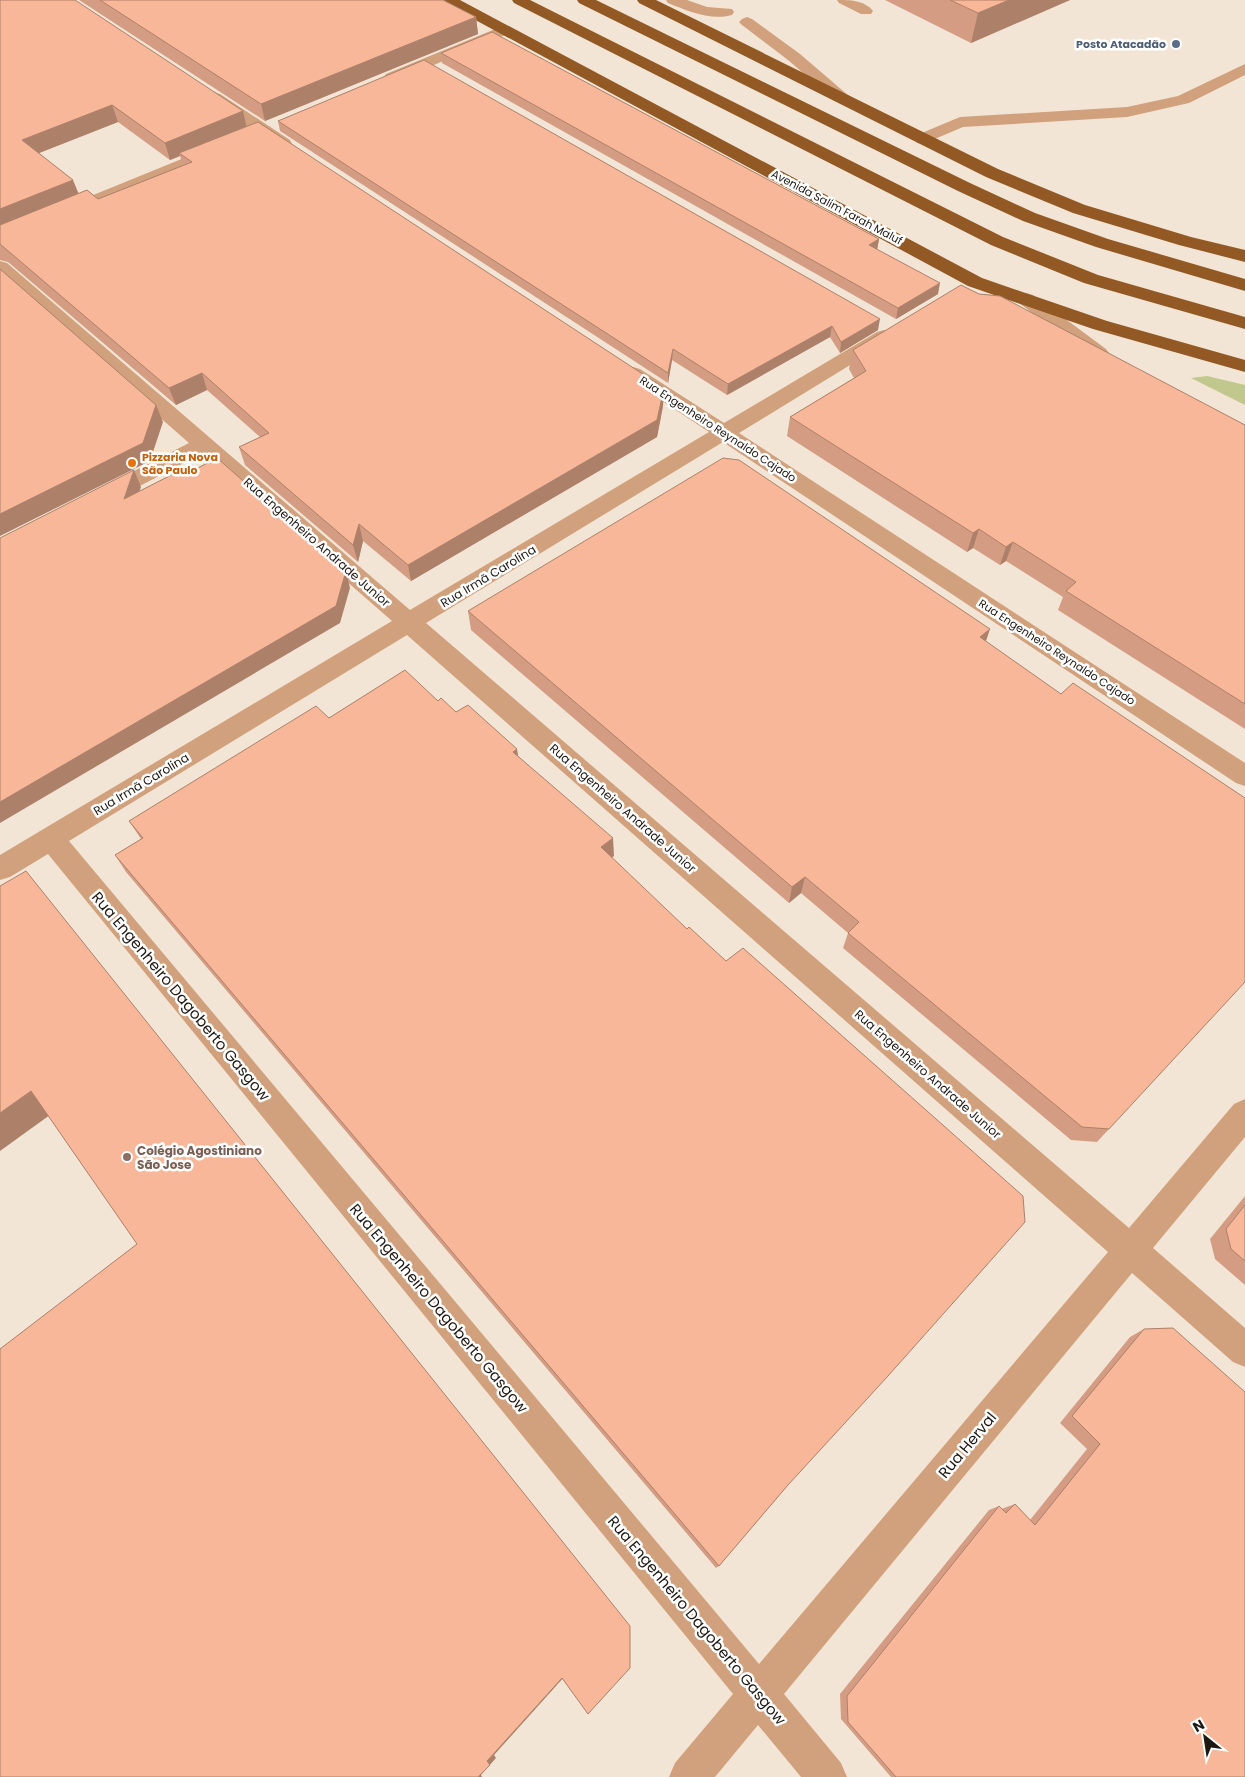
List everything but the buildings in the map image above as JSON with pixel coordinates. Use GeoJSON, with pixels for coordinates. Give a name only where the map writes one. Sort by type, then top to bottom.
{"type":"FeatureCollection","features":[{"type":"Feature","properties":{"kind":"highway","name":"Avenida Salim Farah Maluf"},"geometry":{"type":"LineString","coordinates":[[448,0],[976,282],[1100,325],[1245,366]]}},
{"type":"Feature","properties":{"kind":"highway"},"geometry":{"type":"LineString","coordinates":[[519,0],[996,241],[1090,279],[1245,323]]}},
{"type":"Feature","properties":{"kind":"highway"},"geometry":{"type":"LineString","coordinates":[[584,0],[964,187],[1029,217],[1102,243],[1245,285]]}},
{"type":"Feature","properties":{"kind":"highway"},"geometry":{"type":"LineString","coordinates":[[644,0],[992,173],[1079,209],[1186,241],[1245,256]]}},
{"type":"Feature","properties":{"kind":"street"},"geometry":{"type":"LineString","coordinates":[[673,0],[719,14],[727,12]]}},
{"type":"Feature","properties":{"kind":"street"},"geometry":{"type":"LineString","coordinates":[[844,0],[866,11]]}},
{"type":"Feature","properties":{"kind":"street"},"geometry":{"type":"LineString","coordinates":[[747,22],[794,57],[843,99]]}},
{"type":"Feature","properties":{"kind":"street"},"geometry":{"type":"LineString","coordinates":[[375,84],[505,30]]}},
{"type":"Feature","properties":{"kind":"street"},"geometry":{"type":"LineString","coordinates":[[426,63],[444,73]]}},
{"type":"Feature","properties":{"kind":"street"},"geometry":{"type":"LineString","coordinates":[[923,139],[960,122],[1127,112],[1183,100],[1245,69]]}},
{"type":"Feature","properties":{"kind":"street"},"geometry":{"type":"LineString","coordinates":[[198,87],[272,126],[299,154]]}},
{"type":"Feature","properties":{"kind":"street"},"geometry":{"type":"LineString","coordinates":[[0,239],[272,126]]}},
{"type":"Feature","properties":{"kind":"street","name":"Rua Engenheiro Andrade Junior"},"geometry":{"type":"LineString","coordinates":[[0,267],[1245,1350]]}},
{"type":"Feature","properties":{"kind":"street"},"geometry":{"type":"LineString","coordinates":[[951,296],[976,282]]}},
{"type":"Feature","properties":{"kind":"street"},"geometry":{"type":"LineString","coordinates":[[1026,299],[1068,332],[1116,364]]}},
{"type":"Feature","properties":{"kind":"street","name":"Rua Irmã Carolina"},"geometry":{"type":"LineString","coordinates":[[0,869],[725,434],[892,324]]}},
{"type":"Feature","properties":{"kind":"street","name":"Rua Engenheiro Reynaldo Cajado"},"geometry":{"type":"LineString","coordinates":[[620,364],[1245,776]]}},
{"type":"Feature","properties":{"kind":"street"},"geometry":{"type":"LineString","coordinates":[[89,503],[204,444]]}},
{"type":"Feature","properties":{"kind":"street","name":"Rua Engenheiro Dagoberto Gasgow"},"geometry":{"type":"LineString","coordinates":[[51,838],[828,1777]]}},
{"type":"Feature","properties":{"kind":"street","name":"Rua Herval"},"geometry":{"type":"LineString","coordinates":[[689,1777],[1245,1114]]}},
{"type":"Feature","properties":{"kind":"green space"},"geometry":{"type":"Polygon","coordinates":[[[1207,376],[1245,385],[1245,405],[1191,378],[1207,376]]]}},
{"type":"Feature","properties":{"kind":"place","name":"Posto Atacadão"},"geometry":{"type":"Point","coordinates":[1176,44]}},
{"type":"Feature","properties":{"kind":"place","name":"Pizzaria Nova São Paulo"},"geometry":{"type":"Point","coordinates":[132,463]}},
{"type":"Feature","properties":{"kind":"place","name":"Colégio Agostiniano São Jose"},"geometry":{"type":"Point","coordinates":[127,1157]}}]}
